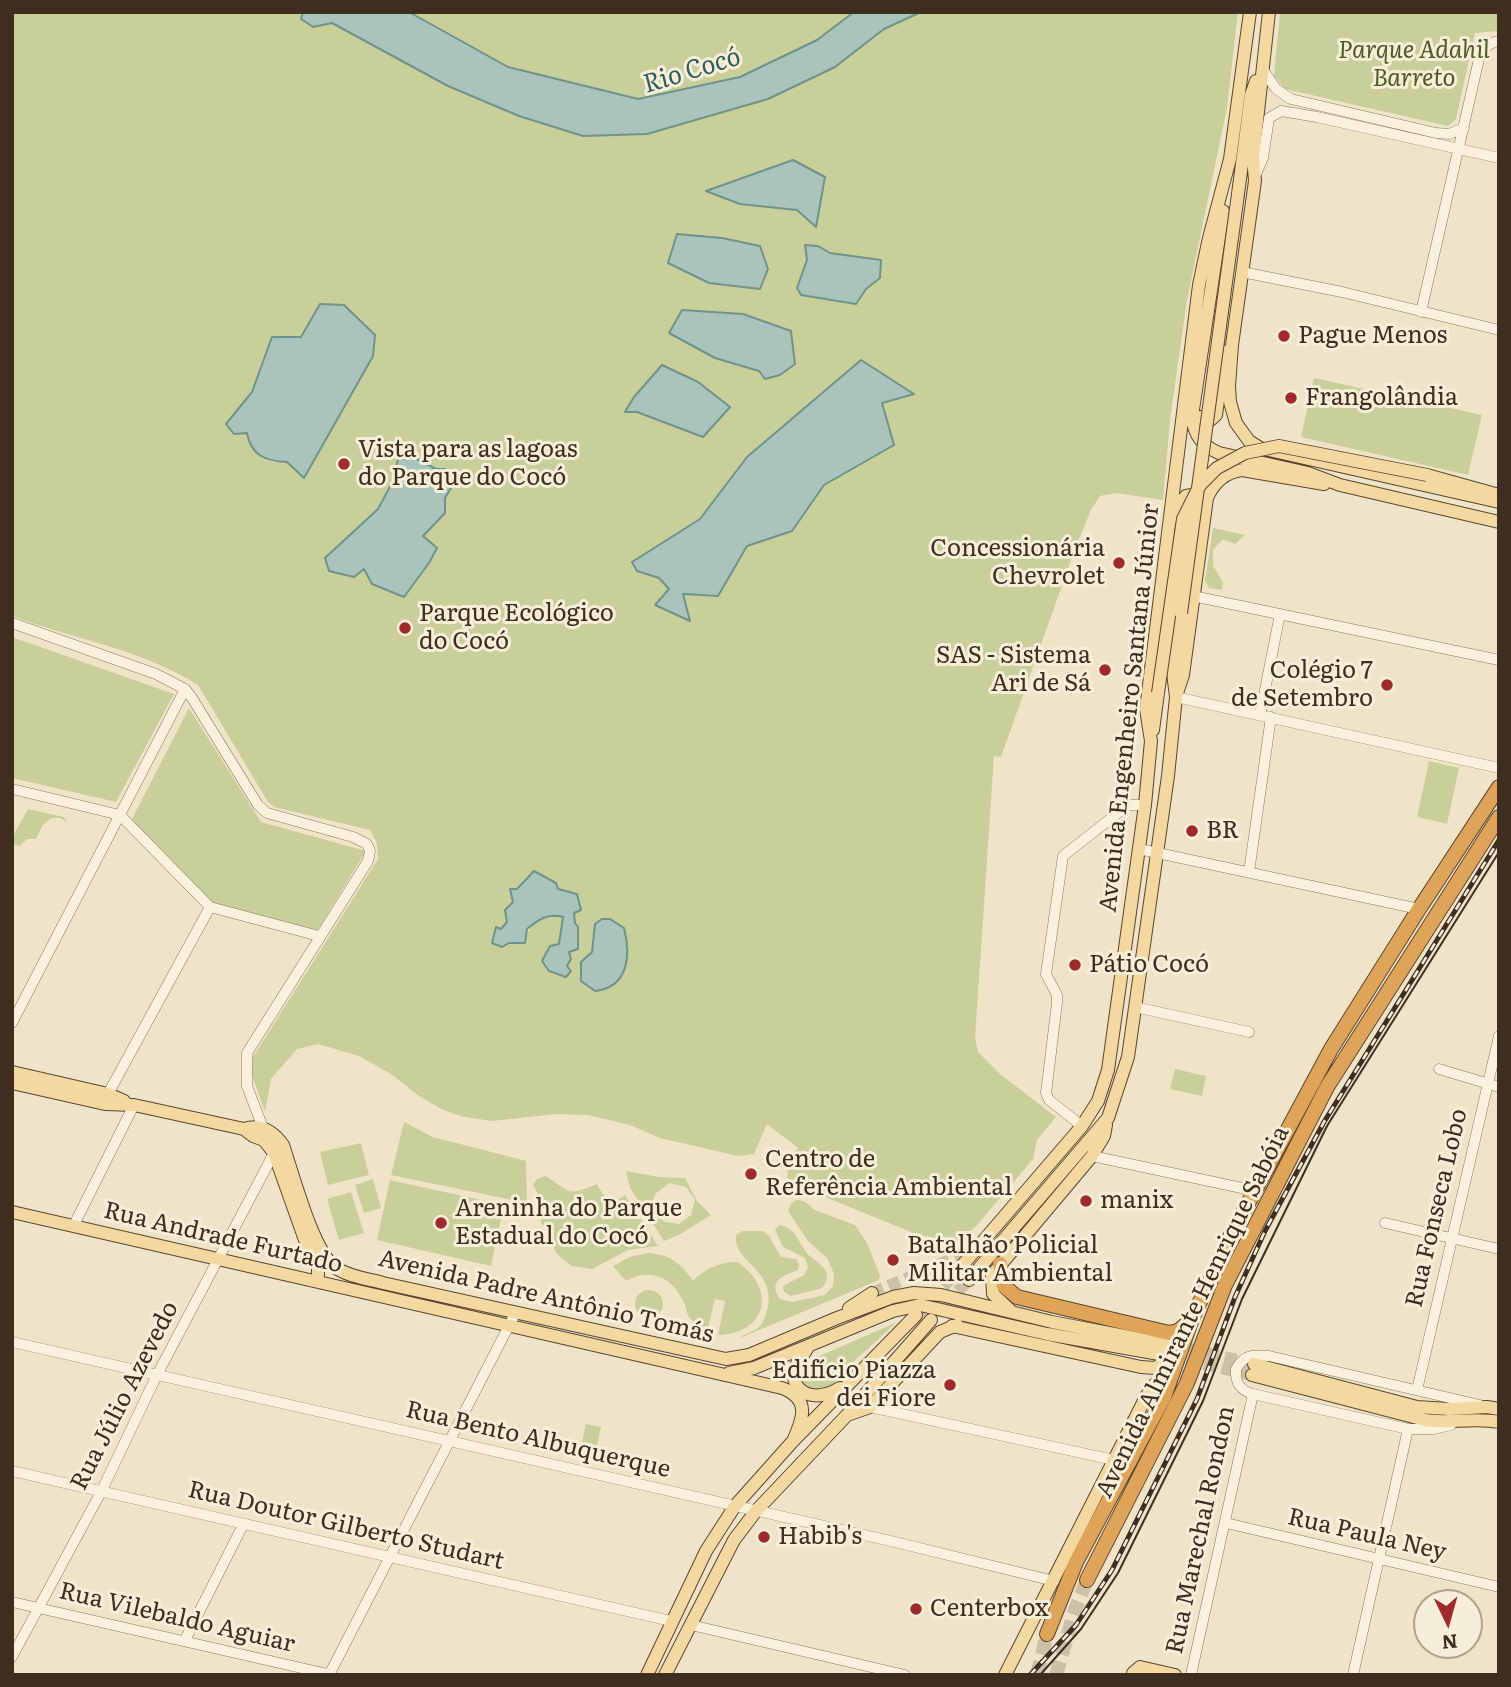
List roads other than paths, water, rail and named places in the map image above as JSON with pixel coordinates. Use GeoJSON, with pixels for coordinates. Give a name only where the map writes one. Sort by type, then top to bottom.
{"type":"FeatureCollection","features":[{"type":"Feature","properties":{"kind":"highway","name":"Avenida Almirante Henrique Sabóia"},"geometry":{"type":"LineString","coordinates":[[1047,1633],[1076,1562],[1164,1397],[1192,1319],[1230,1237],[1332,1049],[1419,909],[1499,788]]}},
{"type":"Feature","properties":{"kind":"highway","name":"Avenida Almirante Henrique Sabóia"},"geometry":{"type":"LineString","coordinates":[[1087,1580],[1187,1383],[1226,1285],[1328,1087],[1499,817]]}},
{"type":"Feature","properties":{"kind":"highway"},"geometry":{"type":"LineString","coordinates":[[1000,1264],[1004,1286],[1017,1297],[1162,1343],[1192,1319]]}},
{"type":"Feature","properties":{"kind":"main road","name":"Avenida Engenheiro Santana Júnior"},"geometry":{"type":"LineString","coordinates":[[954,1275],[1082,1126],[1098,1101],[1108,1070],[1145,805],[1151,741],[1146,709],[1199,285],[1230,159],[1250,12]]}},
{"type":"Feature","properties":{"kind":"main road","name":"Avenida Engenheiro Santana Júnior"},"geometry":{"type":"LineString","coordinates":[[1269,12],[1253,157],[1255,175],[1232,345],[1230,402],[1240,430],[1249,441],[1261,448],[1499,502]]}},
{"type":"Feature","properties":{"kind":"main road","name":"Avenida Engenheiro Santana Júnior"},"geometry":{"type":"LineString","coordinates":[[969,1279],[1108,1118],[1128,1057],[1168,776],[1176,697],[1173,673],[1251,95],[1262,68]]}},
{"type":"Feature","properties":{"kind":"main road"},"geometry":{"type":"LineString","coordinates":[[1230,159],[1192,416],[1194,429],[1200,440],[1209,449],[1219,453],[1308,473],[1340,485],[1499,522]]}},
{"type":"Feature","properties":{"kind":"main road"},"geometry":{"type":"LineString","coordinates":[[1206,333],[1207,359],[1200,414],[1203,421],[1208,422],[1216,415],[1224,357],[1232,345]]}},
{"type":"Feature","properties":{"kind":"main road"},"geometry":{"type":"LineString","coordinates":[[1151,741],[1183,519],[1200,485],[1217,468],[1245,453],[1279,446],[1427,475],[1499,495]]}},
{"type":"Feature","properties":{"kind":"main road"},"geometry":{"type":"LineString","coordinates":[[1176,697],[1183,675],[1207,498],[1214,485],[1221,478],[1236,471],[1340,485]]}},
{"type":"Feature","properties":{"kind":"main road"},"geometry":{"type":"LineString","coordinates":[[1168,534],[1178,505],[1186,496],[1191,493],[1200,495],[1206,509]]}},
{"type":"Feature","properties":{"kind":"main road"},"geometry":{"type":"LineString","coordinates":[[12,1072],[108,1094],[134,1105]]}},
{"type":"Feature","properties":{"kind":"main road"},"geometry":{"type":"LineString","coordinates":[[12,1083],[105,1104],[134,1105],[243,1129],[264,1140],[274,1153],[305,1240],[318,1267],[315,1281]]}},
{"type":"Feature","properties":{"kind":"main road"},"geometry":{"type":"LineString","coordinates":[[1016,1314],[993,1294],[990,1278],[1092,1156],[1104,1136],[1108,1118]]}},
{"type":"Feature","properties":{"kind":"main road"},"geometry":{"type":"LineString","coordinates":[[243,1129],[254,1126],[262,1128]]}},
{"type":"Feature","properties":{"kind":"main road","name":"Avenida Padre Antônio Tomás"},"geometry":{"type":"LineString","coordinates":[[262,1128],[272,1132],[282,1145],[316,1241],[326,1259],[337,1269],[351,1275],[726,1359],[749,1355],[837,1318],[893,1297],[914,1293],[941,1296],[1162,1343]]}},
{"type":"Feature","properties":{"kind":"main road"},"geometry":{"type":"LineString","coordinates":[[284,1182],[306,1211],[305,1240]]}},
{"type":"Feature","properties":{"kind":"main road","name":"Rua Andrade Furtado"},"geometry":{"type":"LineString","coordinates":[[12,1212],[712,1371]]}},
{"type":"Feature","properties":{"kind":"main road"},"geometry":{"type":"LineString","coordinates":[[964,1254],[979,1245]]}},
{"type":"Feature","properties":{"kind":"main road"},"geometry":{"type":"LineString","coordinates":[[837,1318],[872,1293]]}},
{"type":"Feature","properties":{"kind":"main road","name":"Avenida Padre Antônio Tomás"},"geometry":{"type":"LineString","coordinates":[[712,1371],[728,1373],[747,1370],[906,1307],[920,1305],[1001,1323],[1162,1343]]}},
{"type":"Feature","properties":{"kind":"main road"},"geometry":{"type":"LineString","coordinates":[[647,1673],[706,1551],[735,1506],[793,1441],[916,1315]]}},
{"type":"Feature","properties":{"kind":"main road"},"geometry":{"type":"LineString","coordinates":[[847,1415],[870,1407],[940,1332],[952,1326],[983,1319]]}},
{"type":"Feature","properties":{"kind":"main road"},"geometry":{"type":"LineString","coordinates":[[667,1673],[734,1540],[756,1511],[847,1415],[930,1320]]}},
{"type":"Feature","properties":{"kind":"main road"},"geometry":{"type":"LineString","coordinates":[[1001,1323],[1058,1349]]}},
{"type":"Feature","properties":{"kind":"main road"},"geometry":{"type":"LineString","coordinates":[[952,1326],[1141,1367],[1155,1368],[1164,1362],[1171,1343],[1162,1343]]}},
{"type":"Feature","properties":{"kind":"main road"},"geometry":{"type":"LineString","coordinates":[[808,1347],[793,1371],[796,1386],[805,1394],[822,1396],[832,1393],[861,1371]]}},
{"type":"Feature","properties":{"kind":"main road"},"geometry":{"type":"LineString","coordinates":[[1141,1367],[1152,1373],[1155,1384]]}},
{"type":"Feature","properties":{"kind":"main road","name":"Avenida Almirante Henrique Sabóia"},"geometry":{"type":"LineString","coordinates":[[1005,1675],[1155,1384],[1176,1369]]}},
{"type":"Feature","properties":{"kind":"main road"},"geometry":{"type":"LineString","coordinates":[[1493,1408],[1417,1407],[1253,1369],[1424,1420],[1499,1422]]}},
{"type":"Feature","properties":{"kind":"main road"},"geometry":{"type":"LineString","coordinates":[[712,1371],[782,1388],[794,1394],[803,1413],[793,1441]]}},
{"type":"Feature","properties":{"kind":"main road"},"geometry":{"type":"LineString","coordinates":[[1133,1674],[1140,1667],[1175,1675]]}},
{"type":"Feature","properties":{"kind":"street"},"geometry":{"type":"LineString","coordinates":[[1421,312],[1479,59],[1483,49],[1499,41]]}},
{"type":"Feature","properties":{"kind":"street"},"geometry":{"type":"LineString","coordinates":[[1262,68],[1276,89],[1291,99],[1436,133],[1449,134],[1464,128]]}},
{"type":"Feature","properties":{"kind":"street"},"geometry":{"type":"LineString","coordinates":[[1255,175],[1263,158],[1269,118],[1281,111],[1499,158]]}},
{"type":"Feature","properties":{"kind":"street"},"geometry":{"type":"LineString","coordinates":[[1242,272],[1499,330]]}},
{"type":"Feature","properties":{"kind":"street"},"geometry":{"type":"LineString","coordinates":[[1193,596],[1499,660]]}},
{"type":"Feature","properties":{"kind":"street"},"geometry":{"type":"LineString","coordinates":[[1249,872],[1265,716],[1280,614]]}},
{"type":"Feature","properties":{"kind":"street"},"geometry":{"type":"LineString","coordinates":[[12,623],[156,674],[185,689],[258,805],[267,813],[353,837],[367,844],[370,857],[368,861],[247,1053],[247,1086],[262,1128]]}},
{"type":"Feature","properties":{"kind":"street"},"geometry":{"type":"LineString","coordinates":[[12,1023],[185,689]]}},
{"type":"Feature","properties":{"kind":"street"},"geometry":{"type":"LineString","coordinates":[[1176,697],[1499,768]]}},
{"type":"Feature","properties":{"kind":"street"},"geometry":{"type":"LineString","coordinates":[[12,789],[120,815],[210,907],[319,936]]}},
{"type":"Feature","properties":{"kind":"street"},"geometry":{"type":"LineString","coordinates":[[1082,1126],[1049,1100],[1046,1093],[1057,998],[1046,974],[1063,856],[1128,805],[1145,805]]}},
{"type":"Feature","properties":{"kind":"street"},"geometry":{"type":"LineString","coordinates":[[1139,849],[1419,909]]}},
{"type":"Feature","properties":{"kind":"street"},"geometry":{"type":"LineString","coordinates":[[108,1094],[210,907]]}},
{"type":"Feature","properties":{"kind":"street"},"geometry":{"type":"LineString","coordinates":[[1135,1007],[1250,1032]]}},
{"type":"Feature","properties":{"kind":"street","name":"Rua Fonseca Lobo"},"geometry":{"type":"LineString","coordinates":[[1417,1390],[1499,1036]]}},
{"type":"Feature","properties":{"kind":"street"},"geometry":{"type":"LineString","coordinates":[[1439,1069],[1499,1087]]}},
{"type":"Feature","properties":{"kind":"street"},"geometry":{"type":"LineString","coordinates":[[74,1225],[134,1105]]}},
{"type":"Feature","properties":{"kind":"street","name":"Rua Júlio Azevedo"},"geometry":{"type":"LineString","coordinates":[[12,1657],[101,1492],[274,1153]]}},
{"type":"Feature","properties":{"kind":"street"},"geometry":{"type":"LineString","coordinates":[[1092,1156],[1256,1191]]}},
{"type":"Feature","properties":{"kind":"street"},"geometry":{"type":"LineString","coordinates":[[1385,1223],[1499,1249]]}},
{"type":"Feature","properties":{"kind":"street"},"geometry":{"type":"LineString","coordinates":[[330,1675],[516,1312]]}},
{"type":"Feature","properties":{"kind":"street","name":"Rua Bento Albuquerque"},"geometry":{"type":"LineString","coordinates":[[12,1342],[1054,1581]]}},
{"type":"Feature","properties":{"kind":"street"},"geometry":{"type":"LineString","coordinates":[[1472,1420],[1433,1429],[1408,1429],[1253,1394],[1241,1388],[1236,1375],[1239,1364],[1247,1357],[1269,1356],[1493,1408]]}},
{"type":"Feature","properties":{"kind":"street","name":"Rua Marechal Rondon"},"geometry":{"type":"LineString","coordinates":[[1191,1675],[1253,1394]]}},
{"type":"Feature","properties":{"kind":"street"},"geometry":{"type":"LineString","coordinates":[[870,1407],[1114,1460]]}},
{"type":"Feature","properties":{"kind":"street"},"geometry":{"type":"LineString","coordinates":[[1353,1675],[1408,1429]]}},
{"type":"Feature","properties":{"kind":"street","name":"Rua Doutor Gilberto Studart"},"geometry":{"type":"LineString","coordinates":[[12,1471],[671,1621]]}},
{"type":"Feature","properties":{"kind":"street","name":"Rua Paula Ney"},"geometry":{"type":"LineString","coordinates":[[1226,1522],[1499,1587]]}},
{"type":"Feature","properties":{"kind":"street"},"geometry":{"type":"LineString","coordinates":[[185,1640],[243,1525]]}},
{"type":"Feature","properties":{"kind":"street","name":"Rua Vilebaldo Aguiar"},"geometry":{"type":"LineString","coordinates":[[12,1602],[330,1675]]}},
{"type":"Feature","properties":{"kind":"street"},"geometry":{"type":"LineString","coordinates":[[691,1625],[905,1675]]}},
{"type":"Feature","properties":{"kind":"water","name":"Rio Cocó"},"geometry":{"type":"Polygon","coordinates":[[[303,12],[409,12],[508,67],[638,99],[740,77],[817,40],[854,12],[921,12],[884,29],[835,67],[768,99],[647,134],[583,136],[519,116],[448,86],[332,23],[313,27],[301,19],[303,12]]]}},
{"type":"Feature","properties":{"kind":"water"},"geometry":{"type":"Polygon","coordinates":[[[793,160],[825,177],[816,227],[797,210],[740,204],[706,191],[793,160]]]}},
{"type":"Feature","properties":{"kind":"water"},"geometry":{"type":"Polygon","coordinates":[[[677,234],[722,238],[760,246],[768,269],[760,289],[709,283],[668,263],[677,234]]]}},
{"type":"Feature","properties":{"kind":"water"},"geometry":{"type":"Polygon","coordinates":[[[805,245],[818,246],[830,253],[881,260],[880,278],[866,289],[856,304],[801,295],[797,288],[807,260],[805,245]]]}},
{"type":"Feature","properties":{"kind":"water"},"geometry":{"type":"Polygon","coordinates":[[[320,304],[344,305],[375,335],[373,356],[304,478],[287,462],[261,456],[252,447],[247,433],[234,434],[226,424],[252,392],[272,337],[301,337],[320,304]]]}},
{"type":"Feature","properties":{"kind":"water"},"geometry":{"type":"Polygon","coordinates":[[[682,310],[743,314],[791,331],[795,364],[780,375],[765,379],[759,371],[715,358],[669,333],[682,310]]]}},
{"type":"Feature","properties":{"kind":"water"},"geometry":{"type":"Polygon","coordinates":[[[861,360],[914,394],[882,403],[894,445],[824,485],[792,531],[747,546],[718,596],[683,594],[690,621],[655,605],[669,589],[659,578],[637,571],[632,562],[700,519],[747,457],[861,360]]]}},
{"type":"Feature","properties":{"kind":"water"},"geometry":{"type":"Polygon","coordinates":[[[662,365],[698,382],[730,407],[703,437],[637,412],[625,412],[634,397],[662,365]]]}},
{"type":"Feature","properties":{"kind":"water"},"geometry":{"type":"Polygon","coordinates":[[[415,458],[436,469],[446,469],[451,488],[445,498],[445,513],[423,536],[437,548],[404,597],[372,584],[364,569],[354,577],[329,571],[325,558],[378,509],[393,481],[398,459],[415,458]]]}},
{"type":"Feature","properties":{"kind":"water"},"geometry":{"type":"Polygon","coordinates":[[[534,871],[556,883],[558,889],[577,894],[581,910],[574,913],[578,927],[578,949],[569,952],[571,959],[567,966],[571,971],[566,977],[549,971],[542,961],[550,946],[559,944],[563,917],[548,916],[536,922],[527,929],[525,943],[509,943],[502,947],[492,943],[496,927],[501,929],[507,922],[505,910],[513,902],[510,889],[517,889],[534,871]]]}},
{"type":"Feature","properties":{"kind":"water"},"geometry":{"type":"Polygon","coordinates":[[[602,919],[610,919],[624,928],[627,959],[621,976],[615,983],[595,991],[581,981],[581,962],[592,952],[595,924],[602,919]]]}},
{"type":"Feature","properties":{"kind":"tunnel"},"geometry":{"type":"LineString","coordinates":[[872,1293],[964,1254]]}},
{"type":"Feature","properties":{"kind":"tunnel"},"geometry":{"type":"LineString","coordinates":[[919,1313],[954,1275]]}},
{"type":"Feature","properties":{"kind":"tunnel"},"geometry":{"type":"LineString","coordinates":[[945,1304],[969,1280]]}},
{"type":"Feature","properties":{"kind":"tunnel"},"geometry":{"type":"LineString","coordinates":[[1172,1345],[1250,1363]]}},
{"type":"Feature","properties":{"kind":"tunnel"},"geometry":{"type":"LineString","coordinates":[[1169,1356],[1252,1375]]}},
{"type":"Feature","properties":{"kind":"tunnel"},"geometry":{"type":"LineString","coordinates":[[1056,1675],[1075,1610],[1087,1580]]}},
{"type":"Feature","properties":{"kind":"tunnel"},"geometry":{"type":"LineString","coordinates":[[1037,1675],[1047,1634]]}},
{"type":"Feature","properties":{"kind":"tram line"},"geometry":{"type":"LineString","coordinates":[[1040,1675],[1081,1629],[1118,1573],[1203,1401],[1242,1299],[1327,1126],[1499,852]]}},
{"type":"Feature","properties":{"kind":"railway"},"geometry":{"type":"LineString","coordinates":[[1030,1675],[1076,1625],[1112,1570],[1197,1399],[1235,1297],[1265,1231],[1324,1122],[1499,840]]}},
{"type":"Feature","properties":{"kind":"place","name":"Pague Menos"},"geometry":{"type":"Point","coordinates":[1284,336]}},
{"type":"Feature","properties":{"kind":"place","name":"Frangolândia"},"geometry":{"type":"Point","coordinates":[1291,398]}},
{"type":"Feature","properties":{"kind":"place","name":"Vista para as lagoas do Parque do Cocó"},"geometry":{"type":"Point","coordinates":[344,464]}},
{"type":"Feature","properties":{"kind":"place","name":"Concessionária Chevrolet"},"geometry":{"type":"Point","coordinates":[1119,563]}},
{"type":"Feature","properties":{"kind":"place","name":"Parque Ecológico do Cocó"},"geometry":{"type":"Point","coordinates":[405,628]}},
{"type":"Feature","properties":{"kind":"place","name":"SAS - Sistema Ari de Sá"},"geometry":{"type":"Point","coordinates":[1105,670]}},
{"type":"Feature","properties":{"kind":"place","name":"Colégio 7 de Setembro"},"geometry":{"type":"Point","coordinates":[1387,685]}},
{"type":"Feature","properties":{"kind":"place","name":"BR"},"geometry":{"type":"Point","coordinates":[1192,831]}},
{"type":"Feature","properties":{"kind":"place","name":"Pátio Cocó"},"geometry":{"type":"Point","coordinates":[1075,965]}},
{"type":"Feature","properties":{"kind":"place","name":"Centro de Referência Ambiental"},"geometry":{"type":"Point","coordinates":[751,1174]}},
{"type":"Feature","properties":{"kind":"place","name":"manix"},"geometry":{"type":"Point","coordinates":[1086,1201]}},
{"type":"Feature","properties":{"kind":"place","name":"Areninha do Parque Estadual do Cocó"},"geometry":{"type":"Point","coordinates":[441,1223]}},
{"type":"Feature","properties":{"kind":"place","name":"Batalhão Policial Militar Ambiental"},"geometry":{"type":"Point","coordinates":[893,1260]}},
{"type":"Feature","properties":{"kind":"place","name":"Edifício Piazza dei Fiore"},"geometry":{"type":"Point","coordinates":[950,1385]}},
{"type":"Feature","properties":{"kind":"place","name":"Habib's"},"geometry":{"type":"Point","coordinates":[764,1537]}},
{"type":"Feature","properties":{"kind":"place","name":"Centerbox"},"geometry":{"type":"Point","coordinates":[916,1609]}},
{"type":"Feature","properties":{"kind":"park label","name":"Parque Adahil Barreto"},"geometry":{"type":"Point","coordinates":[1414,65]}}]}
